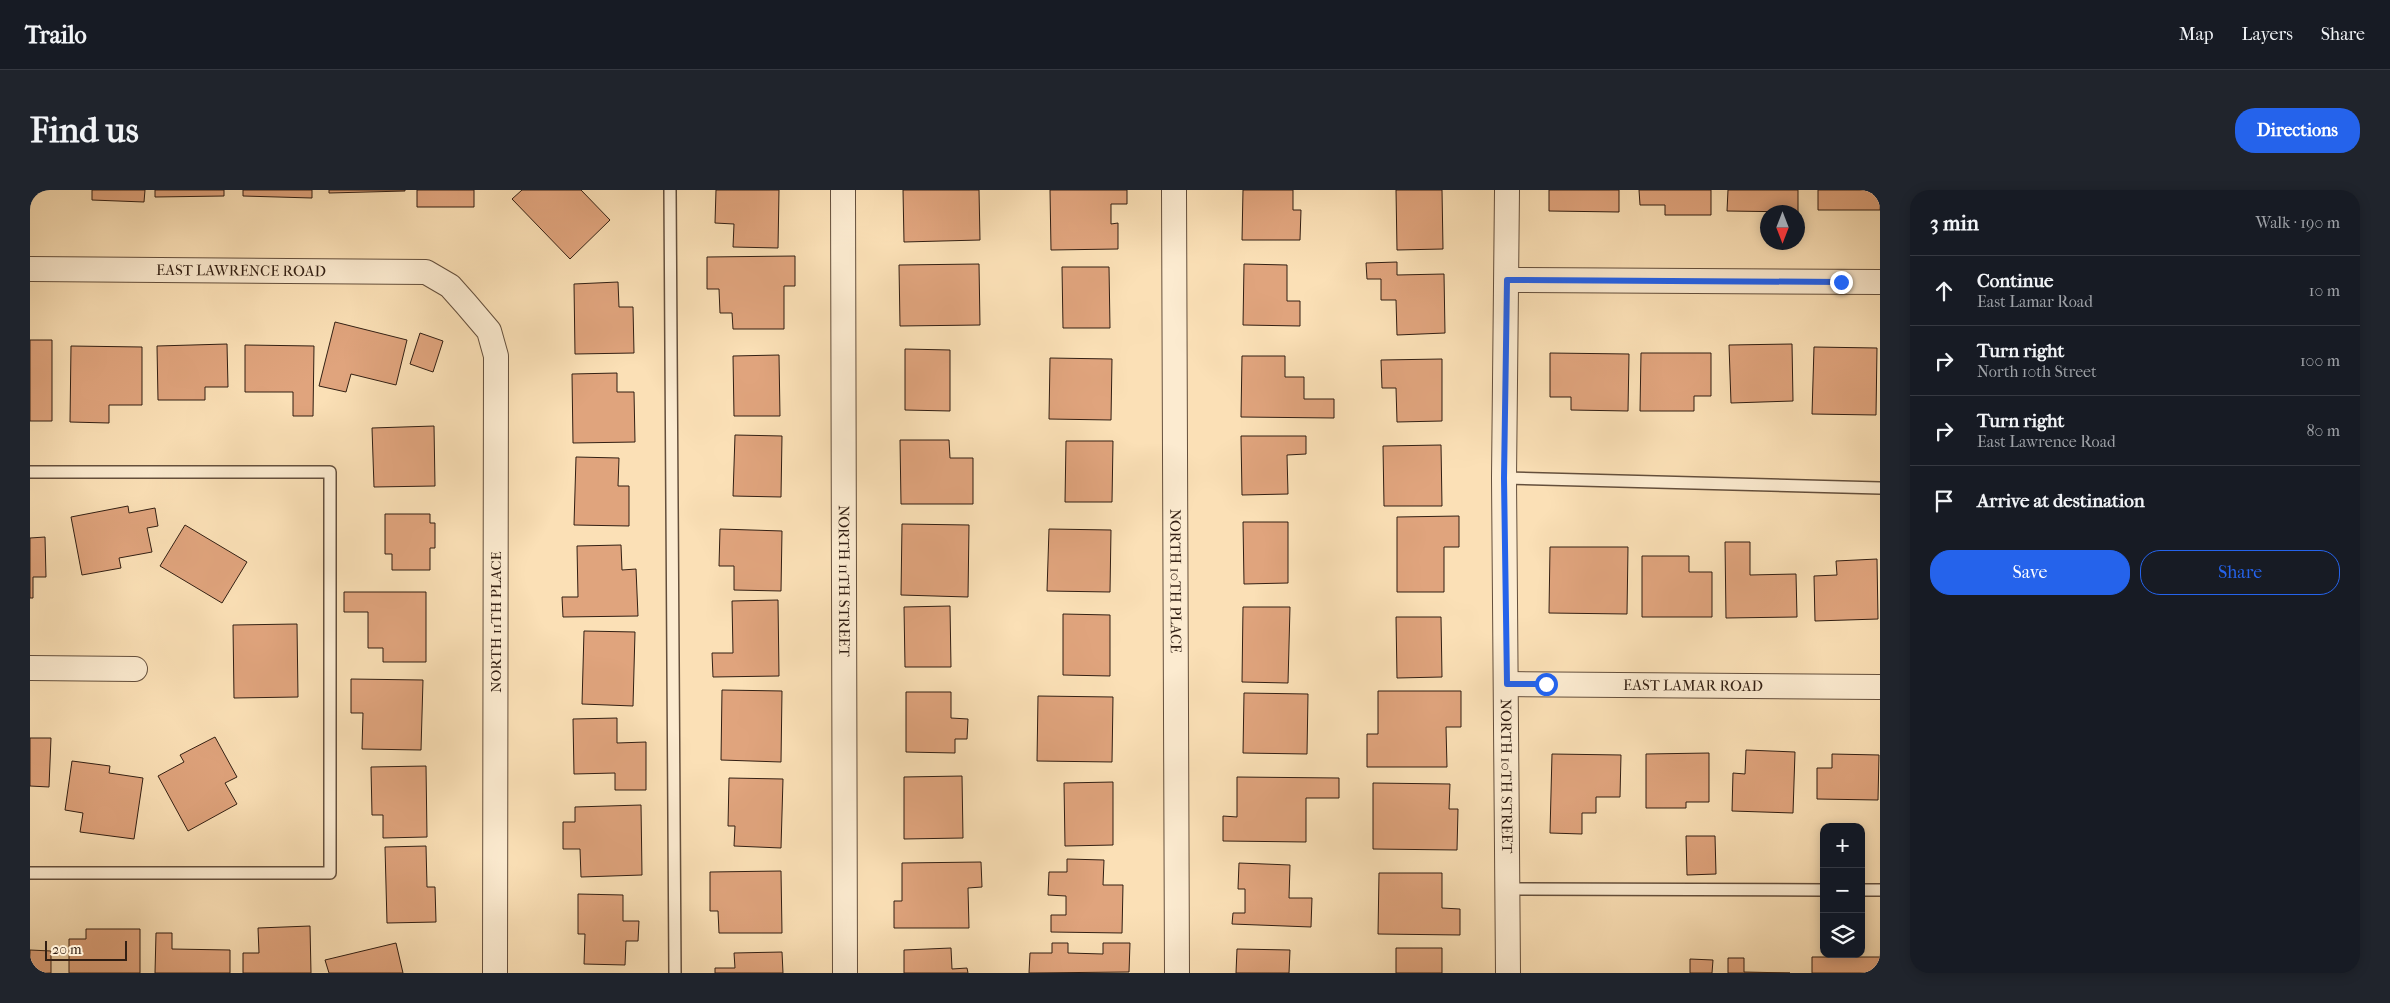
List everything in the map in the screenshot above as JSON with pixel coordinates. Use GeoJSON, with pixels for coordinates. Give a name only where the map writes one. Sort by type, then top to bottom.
{"type":"FeatureCollection","features":[{"type":"Feature","properties":{"kind":"street","name":"NORTH 11TH STREET"},"geometry":{"type":"LineString","coordinates":[[843,190],[845,973]]}},
{"type":"Feature","properties":{"kind":"street","name":"NORTH 10TH PLACE"},"geometry":{"type":"LineString","coordinates":[[1174,190],[1177,973]]}},
{"type":"Feature","properties":{"kind":"street","name":"NORTH 10TH STREET"},"geometry":{"type":"LineString","coordinates":[[1507,190],[1504,478],[1508,973]]}},
{"type":"Feature","properties":{"kind":"street","name":"EAST LAWRENCE ROAD"},"geometry":{"type":"LineString","coordinates":[[30,269],[426,272],[450,286]]}},
{"type":"Feature","properties":{"kind":"street"},"geometry":{"type":"LineString","coordinates":[[1507,280],[1880,282]]}},
{"type":"Feature","properties":{"kind":"street","name":"NORTH 11TH PLACE"},"geometry":{"type":"LineString","coordinates":[[450,286],[489,331],[496,356],[495,973]]}},
{"type":"Feature","properties":{"kind":"street"},"geometry":{"type":"LineString","coordinates":[[30,668],[135,669]]}},
{"type":"Feature","properties":{"kind":"street","name":"EAST LAMAR ROAD"},"geometry":{"type":"LineString","coordinates":[[1507,684],[1880,687]]}},
{"type":"Feature","properties":{"kind":"lane"},"geometry":{"type":"LineString","coordinates":[[670,190],[675,973]]}},
{"type":"Feature","properties":{"kind":"lane"},"geometry":{"type":"LineString","coordinates":[[30,472],[330,472],[330,873],[30,873]]}},
{"type":"Feature","properties":{"kind":"lane"},"geometry":{"type":"LineString","coordinates":[[1504,478],[1880,488]]}},
{"type":"Feature","properties":{"kind":"lane"},"geometry":{"type":"LineString","coordinates":[[1507,889],[1820,890]]}},
{"type":"Feature","properties":{"kind":"lane"},"geometry":{"type":"LineString","coordinates":[[1865,890],[1880,890]]}},
{"type":"Feature","properties":{"kind":"building"},"geometry":{"type":"Polygon","coordinates":[[[92,190],[145,190],[144,202],[92,200],[92,190]]]}},
{"type":"Feature","properties":{"kind":"building"},"geometry":{"type":"Polygon","coordinates":[[[155,190],[224,190],[224,196],[155,197],[155,190]]]}},
{"type":"Feature","properties":{"kind":"building"},"geometry":{"type":"Polygon","coordinates":[[[243,190],[312,190],[312,198],[243,196],[243,190]]]}},
{"type":"Feature","properties":{"kind":"building"},"geometry":{"type":"Polygon","coordinates":[[[329,190],[405,190],[405,191],[329,193],[329,190]]]}},
{"type":"Feature","properties":{"kind":"building"},"geometry":{"type":"Polygon","coordinates":[[[417,190],[474,190],[474,207],[417,207],[417,190]]]}},
{"type":"Feature","properties":{"kind":"building"},"geometry":{"type":"Polygon","coordinates":[[[522,190],[581,190],[610,220],[570,259],[512,199],[522,190]]]}},
{"type":"Feature","properties":{"kind":"building"},"geometry":{"type":"Polygon","coordinates":[[[716,190],[779,190],[778,248],[733,247],[734,224],[715,223],[716,190]]]}},
{"type":"Feature","properties":{"kind":"building"},"geometry":{"type":"Polygon","coordinates":[[[903,190],[979,190],[980,240],[904,242],[903,190]]]}},
{"type":"Feature","properties":{"kind":"building"},"geometry":{"type":"Polygon","coordinates":[[[1050,190],[1127,190],[1127,204],[1111,204],[1111,224],[1118,223],[1118,249],[1051,250],[1050,190]]]}},
{"type":"Feature","properties":{"kind":"building"},"geometry":{"type":"Polygon","coordinates":[[[1243,190],[1293,190],[1293,210],[1301,210],[1300,240],[1242,240],[1243,190]]]}},
{"type":"Feature","properties":{"kind":"building"},"geometry":{"type":"Polygon","coordinates":[[[1396,190],[1442,190],[1443,249],[1397,250],[1396,190]]]}},
{"type":"Feature","properties":{"kind":"building"},"geometry":{"type":"Polygon","coordinates":[[[1549,190],[1619,190],[1619,212],[1549,211],[1549,190]]]}},
{"type":"Feature","properties":{"kind":"building"},"geometry":{"type":"Polygon","coordinates":[[[1639,190],[1711,190],[1711,215],[1665,215],[1665,205],[1640,205],[1639,190]]]}},
{"type":"Feature","properties":{"kind":"building"},"geometry":{"type":"Polygon","coordinates":[[[1728,190],[1798,190],[1798,205],[1760,205],[1760,211],[1727,211],[1728,190]]]}},
{"type":"Feature","properties":{"kind":"building"},"geometry":{"type":"Polygon","coordinates":[[[1818,190],[1880,190],[1880,210],[1818,210],[1818,190]]]}},
{"type":"Feature","properties":{"kind":"building"},"geometry":{"type":"Polygon","coordinates":[[[795,256],[795,286],[784,286],[784,329],[733,329],[732,313],[720,313],[719,289],[707,289],[707,257],[795,256]]]}},
{"type":"Feature","properties":{"kind":"building"},"geometry":{"type":"Polygon","coordinates":[[[1397,262],[1397,275],[1444,274],[1445,333],[1397,335],[1396,300],[1381,300],[1381,279],[1367,279],[1366,263],[1397,262]]]}},
{"type":"Feature","properties":{"kind":"building"},"geometry":{"type":"Polygon","coordinates":[[[979,264],[980,325],[900,326],[899,265],[979,264]]]}},
{"type":"Feature","properties":{"kind":"building"},"geometry":{"type":"Polygon","coordinates":[[[1244,264],[1287,265],[1287,301],[1300,301],[1300,326],[1243,325],[1244,264]]]}},
{"type":"Feature","properties":{"kind":"building"},"geometry":{"type":"Polygon","coordinates":[[[1062,267],[1109,267],[1110,328],[1063,328],[1062,267]]]}},
{"type":"Feature","properties":{"kind":"building"},"geometry":{"type":"Polygon","coordinates":[[[618,282],[619,307],[633,307],[634,353],[575,354],[574,284],[618,282]]]}},
{"type":"Feature","properties":{"kind":"building"},"geometry":{"type":"Polygon","coordinates":[[[335,322],[407,340],[396,385],[351,374],[346,392],[319,386],[335,322]]]}},
{"type":"Feature","properties":{"kind":"building"},"geometry":{"type":"Polygon","coordinates":[[[420,333],[443,341],[433,372],[410,364],[420,333]]]}},
{"type":"Feature","properties":{"kind":"building"},"geometry":{"type":"Polygon","coordinates":[[[30,340],[52,340],[52,421],[30,421],[30,340]]]}},
{"type":"Feature","properties":{"kind":"building"},"geometry":{"type":"Polygon","coordinates":[[[227,344],[228,387],[205,387],[205,400],[158,400],[157,346],[227,344]]]}},
{"type":"Feature","properties":{"kind":"building"},"geometry":{"type":"Polygon","coordinates":[[[1792,344],[1793,401],[1731,403],[1729,345],[1792,344]]]}},
{"type":"Feature","properties":{"kind":"building"},"geometry":{"type":"Polygon","coordinates":[[[245,345],[314,346],[313,416],[293,416],[293,392],[245,392],[245,345]]]}},
{"type":"Feature","properties":{"kind":"building"},"geometry":{"type":"Polygon","coordinates":[[[71,346],[142,347],[142,405],[109,405],[109,423],[70,422],[71,346]]]}},
{"type":"Feature","properties":{"kind":"building"},"geometry":{"type":"Polygon","coordinates":[[[1814,347],[1877,348],[1876,415],[1812,414],[1814,347]]]}},
{"type":"Feature","properties":{"kind":"building"},"geometry":{"type":"Polygon","coordinates":[[[905,349],[950,350],[950,411],[905,410],[905,349]]]}},
{"type":"Feature","properties":{"kind":"building"},"geometry":{"type":"Polygon","coordinates":[[[1550,353],[1629,354],[1628,411],[1571,410],[1571,397],[1550,397],[1550,353]]]}},
{"type":"Feature","properties":{"kind":"building"},"geometry":{"type":"Polygon","coordinates":[[[1641,353],[1711,353],[1711,396],[1694,396],[1694,411],[1640,411],[1641,353]]]}},
{"type":"Feature","properties":{"kind":"building"},"geometry":{"type":"Polygon","coordinates":[[[779,355],[780,416],[734,416],[733,356],[779,355]]]}},
{"type":"Feature","properties":{"kind":"building"},"geometry":{"type":"Polygon","coordinates":[[[1242,356],[1285,356],[1285,377],[1304,377],[1304,399],[1334,399],[1334,418],[1241,417],[1242,356]]]}},
{"type":"Feature","properties":{"kind":"building"},"geometry":{"type":"Polygon","coordinates":[[[1050,358],[1112,359],[1111,420],[1049,419],[1050,358]]]}},
{"type":"Feature","properties":{"kind":"building"},"geometry":{"type":"Polygon","coordinates":[[[1442,359],[1442,421],[1397,422],[1396,388],[1382,388],[1381,360],[1442,359]]]}},
{"type":"Feature","properties":{"kind":"building"},"geometry":{"type":"Polygon","coordinates":[[[617,373],[617,392],[634,392],[635,442],[573,443],[572,374],[617,373]]]}},
{"type":"Feature","properties":{"kind":"building"},"geometry":{"type":"Polygon","coordinates":[[[434,426],[435,486],[374,487],[372,428],[434,426]]]}},
{"type":"Feature","properties":{"kind":"building"},"geometry":{"type":"Polygon","coordinates":[[[735,435],[782,436],[781,497],[733,496],[735,435]]]}},
{"type":"Feature","properties":{"kind":"building"},"geometry":{"type":"Polygon","coordinates":[[[1241,436],[1306,436],[1306,454],[1287,455],[1288,494],[1242,495],[1241,436]]]}},
{"type":"Feature","properties":{"kind":"building"},"geometry":{"type":"Polygon","coordinates":[[[900,440],[949,440],[950,458],[973,458],[973,504],[901,504],[900,440]]]}},
{"type":"Feature","properties":{"kind":"building"},"geometry":{"type":"Polygon","coordinates":[[[1066,441],[1113,441],[1112,502],[1065,502],[1066,441]]]}},
{"type":"Feature","properties":{"kind":"building"},"geometry":{"type":"Polygon","coordinates":[[[1441,445],[1442,506],[1384,506],[1383,446],[1441,445]]]}},
{"type":"Feature","properties":{"kind":"building"},"geometry":{"type":"Polygon","coordinates":[[[576,457],[619,458],[618,486],[629,486],[629,526],[574,525],[576,457]]]}},
{"type":"Feature","properties":{"kind":"building"},"geometry":{"type":"Polygon","coordinates":[[[128,506],[129,513],[155,508],[158,526],[147,528],[152,552],[119,558],[121,568],[82,575],[71,517],[128,506]]]}},
{"type":"Feature","properties":{"kind":"building"},"geometry":{"type":"Polygon","coordinates":[[[385,514],[430,514],[430,523],[435,523],[435,548],[430,548],[430,570],[392,570],[392,554],[385,554],[385,514]]]}},
{"type":"Feature","properties":{"kind":"building"},"geometry":{"type":"Polygon","coordinates":[[[1459,516],[1459,547],[1444,547],[1444,592],[1397,592],[1397,517],[1459,516]]]}},
{"type":"Feature","properties":{"kind":"building"},"geometry":{"type":"Polygon","coordinates":[[[1243,522],[1288,522],[1288,583],[1244,584],[1243,522]]]}},
{"type":"Feature","properties":{"kind":"building"},"geometry":{"type":"Polygon","coordinates":[[[902,524],[969,525],[968,597],[901,595],[902,524]]]}},
{"type":"Feature","properties":{"kind":"building"},"geometry":{"type":"Polygon","coordinates":[[[185,525],[247,562],[222,603],[160,566],[185,525]]]}},
{"type":"Feature","properties":{"kind":"building"},"geometry":{"type":"Polygon","coordinates":[[[720,529],[782,531],[781,591],[734,590],[734,566],[719,566],[720,529]]]}},
{"type":"Feature","properties":{"kind":"building"},"geometry":{"type":"Polygon","coordinates":[[[1049,529],[1111,530],[1110,592],[1047,591],[1049,529]]]}},
{"type":"Feature","properties":{"kind":"building"},"geometry":{"type":"Polygon","coordinates":[[[45,537],[46,577],[33,577],[33,598],[30,598],[30,538],[45,537]]]}},
{"type":"Feature","properties":{"kind":"building"},"geometry":{"type":"Polygon","coordinates":[[[1725,542],[1750,542],[1750,575],[1796,574],[1797,617],[1726,618],[1725,542]]]}},
{"type":"Feature","properties":{"kind":"building"},"geometry":{"type":"Polygon","coordinates":[[[621,545],[622,570],[636,569],[638,616],[563,617],[562,597],[578,597],[577,546],[621,545]]]}},
{"type":"Feature","properties":{"kind":"building"},"geometry":{"type":"Polygon","coordinates":[[[1550,547],[1628,547],[1627,614],[1549,613],[1550,547]]]}},
{"type":"Feature","properties":{"kind":"building"},"geometry":{"type":"Polygon","coordinates":[[[1642,556],[1689,556],[1689,572],[1712,572],[1712,617],[1642,617],[1642,556]]]}},
{"type":"Feature","properties":{"kind":"building"},"geometry":{"type":"Polygon","coordinates":[[[1877,559],[1878,619],[1815,621],[1814,576],[1837,575],[1836,561],[1877,559]]]}},
{"type":"Feature","properties":{"kind":"building"},"geometry":{"type":"Polygon","coordinates":[[[344,592],[426,592],[426,662],[383,662],[383,648],[368,648],[368,612],[344,612],[344,592]]]}},
{"type":"Feature","properties":{"kind":"building"},"geometry":{"type":"Polygon","coordinates":[[[778,600],[779,676],[713,677],[712,653],[733,653],[732,601],[778,600]]]}},
{"type":"Feature","properties":{"kind":"building"},"geometry":{"type":"Polygon","coordinates":[[[950,606],[951,667],[905,667],[904,607],[950,606]]]}},
{"type":"Feature","properties":{"kind":"building"},"geometry":{"type":"Polygon","coordinates":[[[1243,607],[1290,607],[1288,683],[1242,682],[1243,607]]]}},
{"type":"Feature","properties":{"kind":"building"},"geometry":{"type":"Polygon","coordinates":[[[1063,614],[1110,615],[1110,676],[1063,675],[1063,614]]]}},
{"type":"Feature","properties":{"kind":"building"},"geometry":{"type":"Polygon","coordinates":[[[1396,617],[1441,617],[1442,677],[1397,678],[1396,617]]]}},
{"type":"Feature","properties":{"kind":"building"},"geometry":{"type":"Polygon","coordinates":[[[297,624],[298,697],[234,698],[233,625],[297,624]]]}},
{"type":"Feature","properties":{"kind":"building"},"geometry":{"type":"Polygon","coordinates":[[[584,631],[635,632],[633,706],[582,704],[584,631]]]}},
{"type":"Feature","properties":{"kind":"building"},"geometry":{"type":"Polygon","coordinates":[[[351,679],[423,680],[421,750],[362,749],[363,713],[351,713],[351,679]]]}},
{"type":"Feature","properties":{"kind":"building"},"geometry":{"type":"Polygon","coordinates":[[[722,690],[782,691],[781,762],[721,760],[722,690]]]}},
{"type":"Feature","properties":{"kind":"building"},"geometry":{"type":"Polygon","coordinates":[[[1378,691],[1461,691],[1461,727],[1446,727],[1447,767],[1367,767],[1367,734],[1378,734],[1378,691]]]}},
{"type":"Feature","properties":{"kind":"building"},"geometry":{"type":"Polygon","coordinates":[[[906,692],[951,692],[951,718],[968,719],[967,739],[955,739],[955,753],[906,752],[906,692]]]}},
{"type":"Feature","properties":{"kind":"building"},"geometry":{"type":"Polygon","coordinates":[[[1244,693],[1308,694],[1307,754],[1243,753],[1244,693]]]}},
{"type":"Feature","properties":{"kind":"building"},"geometry":{"type":"Polygon","coordinates":[[[1038,696],[1113,697],[1112,762],[1037,761],[1038,696]]]}},
{"type":"Feature","properties":{"kind":"building"},"geometry":{"type":"Polygon","coordinates":[[[617,718],[617,743],[646,742],[646,790],[615,790],[615,773],[574,774],[573,719],[617,718]]]}},
{"type":"Feature","properties":{"kind":"building"},"geometry":{"type":"Polygon","coordinates":[[[215,737],[237,777],[225,783],[237,804],[188,831],[158,776],[184,762],[180,755],[215,737]]]}},
{"type":"Feature","properties":{"kind":"building"},"geometry":{"type":"Polygon","coordinates":[[[30,738],[51,738],[49,787],[30,786],[30,738]]]}},
{"type":"Feature","properties":{"kind":"building"},"geometry":{"type":"Polygon","coordinates":[[[1746,750],[1795,752],[1793,813],[1732,811],[1733,773],[1745,774],[1746,750]]]}},
{"type":"Feature","properties":{"kind":"building"},"geometry":{"type":"Polygon","coordinates":[[[1709,753],[1709,802],[1686,802],[1686,808],[1646,808],[1646,754],[1709,753]]]}},
{"type":"Feature","properties":{"kind":"building"},"geometry":{"type":"Polygon","coordinates":[[[1552,754],[1621,755],[1620,797],[1596,797],[1596,813],[1582,813],[1582,834],[1550,833],[1552,754]]]}},
{"type":"Feature","properties":{"kind":"building"},"geometry":{"type":"Polygon","coordinates":[[[1832,754],[1879,755],[1878,800],[1817,799],[1817,768],[1832,768],[1832,754]]]}},
{"type":"Feature","properties":{"kind":"building"},"geometry":{"type":"Polygon","coordinates":[[[72,761],[110,766],[109,773],[143,778],[134,839],[80,832],[83,813],[65,810],[72,761]]]}},
{"type":"Feature","properties":{"kind":"building"},"geometry":{"type":"Polygon","coordinates":[[[426,766],[427,837],[383,838],[383,815],[372,815],[371,767],[426,766]]]}},
{"type":"Feature","properties":{"kind":"building"},"geometry":{"type":"Polygon","coordinates":[[[962,776],[963,838],[904,839],[904,777],[962,776]]]}},
{"type":"Feature","properties":{"kind":"building"},"geometry":{"type":"Polygon","coordinates":[[[1237,777],[1339,778],[1339,798],[1306,798],[1306,842],[1223,841],[1223,816],[1237,817],[1237,777]]]}},
{"type":"Feature","properties":{"kind":"building"},"geometry":{"type":"Polygon","coordinates":[[[729,778],[783,779],[781,848],[734,846],[735,826],[728,826],[729,778]]]}},
{"type":"Feature","properties":{"kind":"building"},"geometry":{"type":"Polygon","coordinates":[[[1113,782],[1113,845],[1065,846],[1064,783],[1113,782]]]}},
{"type":"Feature","properties":{"kind":"building"},"geometry":{"type":"Polygon","coordinates":[[[1373,783],[1450,784],[1449,809],[1458,809],[1457,850],[1373,849],[1373,783]]]}},
{"type":"Feature","properties":{"kind":"building"},"geometry":{"type":"Polygon","coordinates":[[[641,805],[642,875],[581,877],[580,849],[563,849],[563,822],[575,822],[575,807],[641,805]]]}},
{"type":"Feature","properties":{"kind":"building"},"geometry":{"type":"Polygon","coordinates":[[[1686,836],[1715,836],[1716,874],[1687,875],[1686,836]]]}},
{"type":"Feature","properties":{"kind":"building"},"geometry":{"type":"Polygon","coordinates":[[[426,846],[427,887],[435,887],[436,922],[387,923],[385,847],[426,846]]]}},
{"type":"Feature","properties":{"kind":"building"},"geometry":{"type":"Polygon","coordinates":[[[1067,859],[1104,860],[1103,885],[1123,885],[1122,933],[1051,932],[1051,915],[1066,915],[1066,896],[1048,895],[1049,872],[1067,872],[1067,859]]]}},
{"type":"Feature","properties":{"kind":"building"},"geometry":{"type":"Polygon","coordinates":[[[981,862],[982,887],[968,888],[969,928],[894,928],[894,901],[902,901],[902,863],[981,862]]]}},
{"type":"Feature","properties":{"kind":"building"},"geometry":{"type":"Polygon","coordinates":[[[1239,863],[1290,865],[1289,898],[1312,898],[1311,927],[1232,924],[1233,913],[1245,913],[1245,889],[1238,889],[1239,863]]]}},
{"type":"Feature","properties":{"kind":"building"},"geometry":{"type":"Polygon","coordinates":[[[781,871],[782,933],[719,933],[718,911],[710,911],[710,872],[781,871]]]}},
{"type":"Feature","properties":{"kind":"building"},"geometry":{"type":"Polygon","coordinates":[[[1379,873],[1442,873],[1442,908],[1460,909],[1460,935],[1378,934],[1379,873]]]}},
{"type":"Feature","properties":{"kind":"building"},"geometry":{"type":"Polygon","coordinates":[[[578,894],[623,895],[623,921],[639,921],[638,941],[626,941],[625,965],[584,964],[585,934],[578,934],[578,894]]]}},
{"type":"Feature","properties":{"kind":"building"},"geometry":{"type":"Polygon","coordinates":[[[310,926],[311,973],[243,973],[243,953],[259,953],[258,928],[310,926]]]}},
{"type":"Feature","properties":{"kind":"building"},"geometry":{"type":"Polygon","coordinates":[[[86,929],[140,929],[140,973],[69,973],[69,939],[86,939],[86,929]]]}},
{"type":"Feature","properties":{"kind":"building"},"geometry":{"type":"Polygon","coordinates":[[[156,933],[172,933],[172,949],[230,950],[230,973],[155,973],[156,933]]]}},
{"type":"Feature","properties":{"kind":"building"},"geometry":{"type":"Polygon","coordinates":[[[396,943],[403,973],[329,973],[325,960],[396,943]]]}},
{"type":"Feature","properties":{"kind":"building"},"geometry":{"type":"Polygon","coordinates":[[[1052,943],[1068,943],[1068,953],[1103,954],[1103,943],[1130,943],[1129,972],[1029,973],[1030,953],[1052,953],[1052,943]]]}},
{"type":"Feature","properties":{"kind":"building"},"geometry":{"type":"Polygon","coordinates":[[[951,948],[952,969],[967,968],[968,973],[904,973],[904,950],[951,948]]]}},
{"type":"Feature","properties":{"kind":"building"},"geometry":{"type":"Polygon","coordinates":[[[1396,948],[1442,948],[1442,973],[1396,973],[1396,948]]]}},
{"type":"Feature","properties":{"kind":"building"},"geometry":{"type":"Polygon","coordinates":[[[1237,949],[1290,950],[1289,973],[1236,973],[1237,949]]]}},
{"type":"Feature","properties":{"kind":"building"},"geometry":{"type":"Polygon","coordinates":[[[30,950],[51,951],[51,973],[30,973],[30,950]]]}},
{"type":"Feature","properties":{"kind":"building"},"geometry":{"type":"Polygon","coordinates":[[[782,952],[783,973],[715,973],[715,968],[735,968],[734,953],[782,952]]]}},
{"type":"Feature","properties":{"kind":"building"},"geometry":{"type":"Polygon","coordinates":[[[1812,957],[1880,957],[1880,973],[1812,973],[1812,957]]]}},
{"type":"Feature","properties":{"kind":"building"},"geometry":{"type":"Polygon","coordinates":[[[1728,958],[1744,958],[1744,972],[1790,973],[1728,973],[1728,958]]]}},
{"type":"Feature","properties":{"kind":"building"},"geometry":{"type":"Polygon","coordinates":[[[1690,959],[1713,960],[1712,973],[1690,973],[1690,959]]]}},
{"type":"Feature","properties":{"kind":"route"},"geometry":{"type":"LineString","coordinates":[[1546,684],[1507,684],[1504,478],[1507,280],[1841,282]]}}]}
